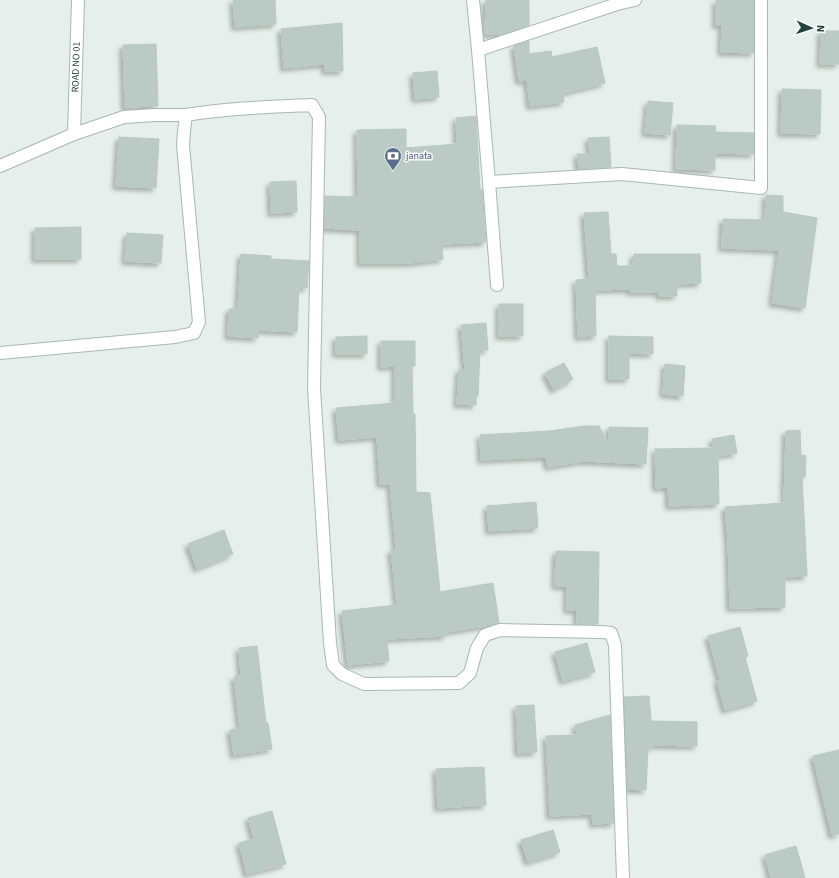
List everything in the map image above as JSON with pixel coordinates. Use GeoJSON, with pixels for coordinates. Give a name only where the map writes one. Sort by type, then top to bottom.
{"type":"FeatureCollection","features":[{"type":"Feature","properties":{"kind":"street","name":"ROAD NO 01"},"geometry":{"type":"LineString","coordinates":[[74,134],[78,0]]}},
{"type":"Feature","properties":{"kind":"street"},"geometry":{"type":"LineString","coordinates":[[473,0],[497,285]]}},
{"type":"Feature","properties":{"kind":"street"},"geometry":{"type":"LineString","coordinates":[[478,50],[617,4],[635,0]]}},
{"type":"Feature","properties":{"kind":"street"},"geometry":{"type":"LineString","coordinates":[[489,182],[622,174],[761,188],[761,0]]}},
{"type":"Feature","properties":{"kind":"street"},"geometry":{"type":"LineString","coordinates":[[0,166],[74,134],[124,117],[155,114],[186,115],[202,112],[312,105],[319,117],[314,388],[330,643],[333,665],[342,674],[364,684],[459,683],[470,673],[477,648],[485,635],[500,630],[611,633],[615,645],[623,878]]}},
{"type":"Feature","properties":{"kind":"street"},"geometry":{"type":"LineString","coordinates":[[0,353],[175,337],[194,333],[199,322],[183,145],[186,115]]}},
{"type":"Feature","properties":{"kind":"building"},"geometry":{"type":"Polygon","coordinates":[[[233,0],[275,0],[276,24],[235,27],[233,0]]]}},
{"type":"Feature","properties":{"kind":"building"},"geometry":{"type":"Polygon","coordinates":[[[486,0],[529,0],[529,25],[503,34],[485,34],[486,0]]]}},
{"type":"Feature","properties":{"kind":"building"},"geometry":{"type":"Polygon","coordinates":[[[716,0],[754,0],[754,53],[721,52],[722,25],[716,25],[716,0]]]}},
{"type":"Feature","properties":{"kind":"building"},"geometry":{"type":"Polygon","coordinates":[[[342,23],[343,71],[325,71],[325,64],[284,68],[281,29],[342,23]]]}},
{"type":"Feature","properties":{"kind":"building"},"geometry":{"type":"Polygon","coordinates":[[[821,31],[839,31],[839,64],[820,64],[821,31]]]}},
{"type":"Feature","properties":{"kind":"building"},"geometry":{"type":"Polygon","coordinates":[[[529,41],[529,54],[551,51],[552,57],[597,47],[605,83],[563,93],[564,102],[530,106],[527,80],[519,81],[514,46],[529,41]]]}},
{"type":"Feature","properties":{"kind":"building"},"geometry":{"type":"Polygon","coordinates":[[[156,44],[158,106],[125,107],[123,45],[156,44]]]}},
{"type":"Feature","properties":{"kind":"building"},"geometry":{"type":"Polygon","coordinates":[[[437,71],[439,97],[415,99],[413,73],[437,71]]]}},
{"type":"Feature","properties":{"kind":"building"},"geometry":{"type":"Polygon","coordinates":[[[782,89],[821,90],[820,134],[781,133],[782,89]]]}},
{"type":"Feature","properties":{"kind":"building"},"geometry":{"type":"Polygon","coordinates":[[[648,101],[673,103],[670,135],[645,133],[648,101]]]}},
{"type":"Feature","properties":{"kind":"building"},"geometry":{"type":"Polygon","coordinates":[[[476,116],[480,189],[482,189],[486,242],[442,244],[443,259],[410,263],[360,263],[360,230],[324,228],[325,196],[358,197],[357,130],[406,129],[406,148],[457,144],[456,118],[476,116]]]}},
{"type":"Feature","properties":{"kind":"building"},"geometry":{"type":"Polygon","coordinates":[[[677,125],[716,126],[715,132],[754,133],[754,154],[715,153],[715,170],[676,169],[677,125]]]}},
{"type":"Feature","properties":{"kind":"building"},"geometry":{"type":"Polygon","coordinates":[[[119,137],[159,139],[156,188],[116,186],[119,137]]]}},
{"type":"Feature","properties":{"kind":"building"},"geometry":{"type":"Polygon","coordinates":[[[609,137],[611,167],[579,169],[577,154],[590,154],[588,138],[609,137]]]}},
{"type":"Feature","properties":{"kind":"building"},"geometry":{"type":"Polygon","coordinates":[[[296,181],[297,212],[271,213],[270,182],[296,181]]]}},
{"type":"Feature","properties":{"kind":"building"},"geometry":{"type":"Polygon","coordinates":[[[766,195],[783,196],[783,212],[817,218],[805,308],[772,303],[779,250],[722,248],[723,219],[765,220],[766,195]]]}},
{"type":"Feature","properties":{"kind":"building"},"geometry":{"type":"Polygon","coordinates":[[[608,212],[611,254],[616,254],[617,266],[633,266],[634,254],[700,254],[701,283],[677,284],[677,296],[659,296],[659,292],[630,292],[630,289],[595,290],[596,336],[578,337],[576,280],[589,279],[584,213],[608,212]]]}},
{"type":"Feature","properties":{"kind":"building"},"geometry":{"type":"Polygon","coordinates":[[[81,227],[81,259],[35,259],[35,228],[81,227]]]}},
{"type":"Feature","properties":{"kind":"building"},"geometry":{"type":"Polygon","coordinates":[[[127,233],[163,235],[161,263],[125,261],[127,233]]]}},
{"type":"Feature","properties":{"kind":"building"},"geometry":{"type":"Polygon","coordinates":[[[241,254],[271,256],[271,259],[309,261],[307,288],[299,288],[297,332],[258,330],[258,338],[228,336],[229,309],[238,309],[241,254]]]}},
{"type":"Feature","properties":{"kind":"building"},"geometry":{"type":"Polygon","coordinates":[[[499,304],[523,304],[523,336],[499,336],[499,304]]]}},
{"type":"Feature","properties":{"kind":"building"},"geometry":{"type":"Polygon","coordinates":[[[486,323],[488,350],[480,350],[478,396],[476,396],[476,405],[457,404],[459,369],[465,370],[461,325],[486,323]]]}},
{"type":"Feature","properties":{"kind":"building"},"geometry":{"type":"Polygon","coordinates":[[[367,336],[367,354],[336,354],[336,337],[367,336]]]}},
{"type":"Feature","properties":{"kind":"building"},"geometry":{"type":"Polygon","coordinates":[[[609,336],[653,337],[653,354],[629,353],[629,379],[609,379],[609,336]]]}},
{"type":"Feature","properties":{"kind":"building"},"geometry":{"type":"Polygon","coordinates":[[[381,341],[415,341],[415,366],[412,366],[413,414],[415,414],[416,492],[430,493],[440,592],[493,583],[499,623],[446,632],[446,636],[387,639],[389,661],[348,665],[342,611],[397,605],[391,550],[396,549],[390,484],[380,484],[377,437],[339,440],[336,408],[395,403],[395,366],[381,367],[381,341]]]}},
{"type":"Feature","properties":{"kind":"building"},"geometry":{"type":"Polygon","coordinates":[[[564,363],[573,379],[554,390],[545,373],[564,363]]]}},
{"type":"Feature","properties":{"kind":"building"},"geometry":{"type":"Polygon","coordinates":[[[665,364],[685,366],[683,396],[663,394],[665,364]]]}},
{"type":"Feature","properties":{"kind":"building"},"geometry":{"type":"Polygon","coordinates":[[[584,426],[599,426],[609,444],[609,427],[648,428],[646,464],[583,461],[548,467],[546,457],[481,460],[480,435],[550,431],[584,426]]]}},
{"type":"Feature","properties":{"kind":"building"},"geometry":{"type":"Polygon","coordinates":[[[800,430],[801,455],[806,456],[805,477],[802,477],[807,576],[785,577],[785,607],[730,608],[728,540],[725,507],[784,503],[786,431],[800,430]]]}},
{"type":"Feature","properties":{"kind":"building"},"geometry":{"type":"Polygon","coordinates":[[[734,435],[737,453],[718,456],[719,504],[669,506],[668,487],[656,488],[655,449],[714,448],[712,439],[734,435]]]}},
{"type":"Feature","properties":{"kind":"building"},"geometry":{"type":"Polygon","coordinates":[[[536,502],[538,528],[489,531],[487,506],[536,502]]]}},
{"type":"Feature","properties":{"kind":"building"},"geometry":{"type":"Polygon","coordinates":[[[224,530],[233,554],[197,569],[188,544],[224,530]]]}},
{"type":"Feature","properties":{"kind":"building"},"geometry":{"type":"Polygon","coordinates":[[[556,551],[599,552],[598,624],[577,624],[577,610],[567,610],[567,586],[555,586],[556,551]]]}},
{"type":"Feature","properties":{"kind":"building"},"geometry":{"type":"Polygon","coordinates":[[[740,627],[748,656],[745,657],[757,701],[725,710],[717,681],[720,680],[708,636],[740,627]]]}},
{"type":"Feature","properties":{"kind":"building"},"geometry":{"type":"Polygon","coordinates":[[[587,643],[595,672],[563,681],[555,652],[587,643]]]}},
{"type":"Feature","properties":{"kind":"building"},"geometry":{"type":"Polygon","coordinates":[[[257,646],[266,723],[268,723],[272,749],[234,755],[230,730],[240,728],[234,677],[241,676],[239,648],[257,646]]]}},
{"type":"Feature","properties":{"kind":"building"},"geometry":{"type":"Polygon","coordinates":[[[649,696],[651,721],[697,722],[697,746],[652,745],[652,748],[648,748],[646,790],[627,789],[624,697],[649,696]]]}},
{"type":"Feature","properties":{"kind":"building"},"geometry":{"type":"Polygon","coordinates":[[[534,705],[537,752],[518,753],[516,706],[534,705]]]}},
{"type":"Feature","properties":{"kind":"building"},"geometry":{"type":"Polygon","coordinates":[[[610,715],[614,823],[593,824],[592,814],[550,816],[546,736],[577,735],[575,725],[610,715]]]}},
{"type":"Feature","properties":{"kind":"building"},"geometry":{"type":"Polygon","coordinates":[[[839,750],[839,834],[832,835],[813,756],[839,750]]]}},
{"type":"Feature","properties":{"kind":"building"},"geometry":{"type":"Polygon","coordinates":[[[484,767],[486,805],[438,808],[436,769],[484,767]]]}},
{"type":"Feature","properties":{"kind":"building"},"geometry":{"type":"Polygon","coordinates":[[[272,811],[286,864],[247,874],[239,843],[254,839],[248,818],[272,811]]]}},
{"type":"Feature","properties":{"kind":"building"},"geometry":{"type":"Polygon","coordinates":[[[553,830],[560,852],[528,862],[521,840],[553,830]]]}},
{"type":"Feature","properties":{"kind":"building"},"geometry":{"type":"Polygon","coordinates":[[[796,846],[805,878],[771,878],[765,855],[796,846]]]}},
{"type":"Feature","properties":{"kind":"place","name":"janata"},"geometry":{"type":"Point","coordinates":[393,171]}}]}
